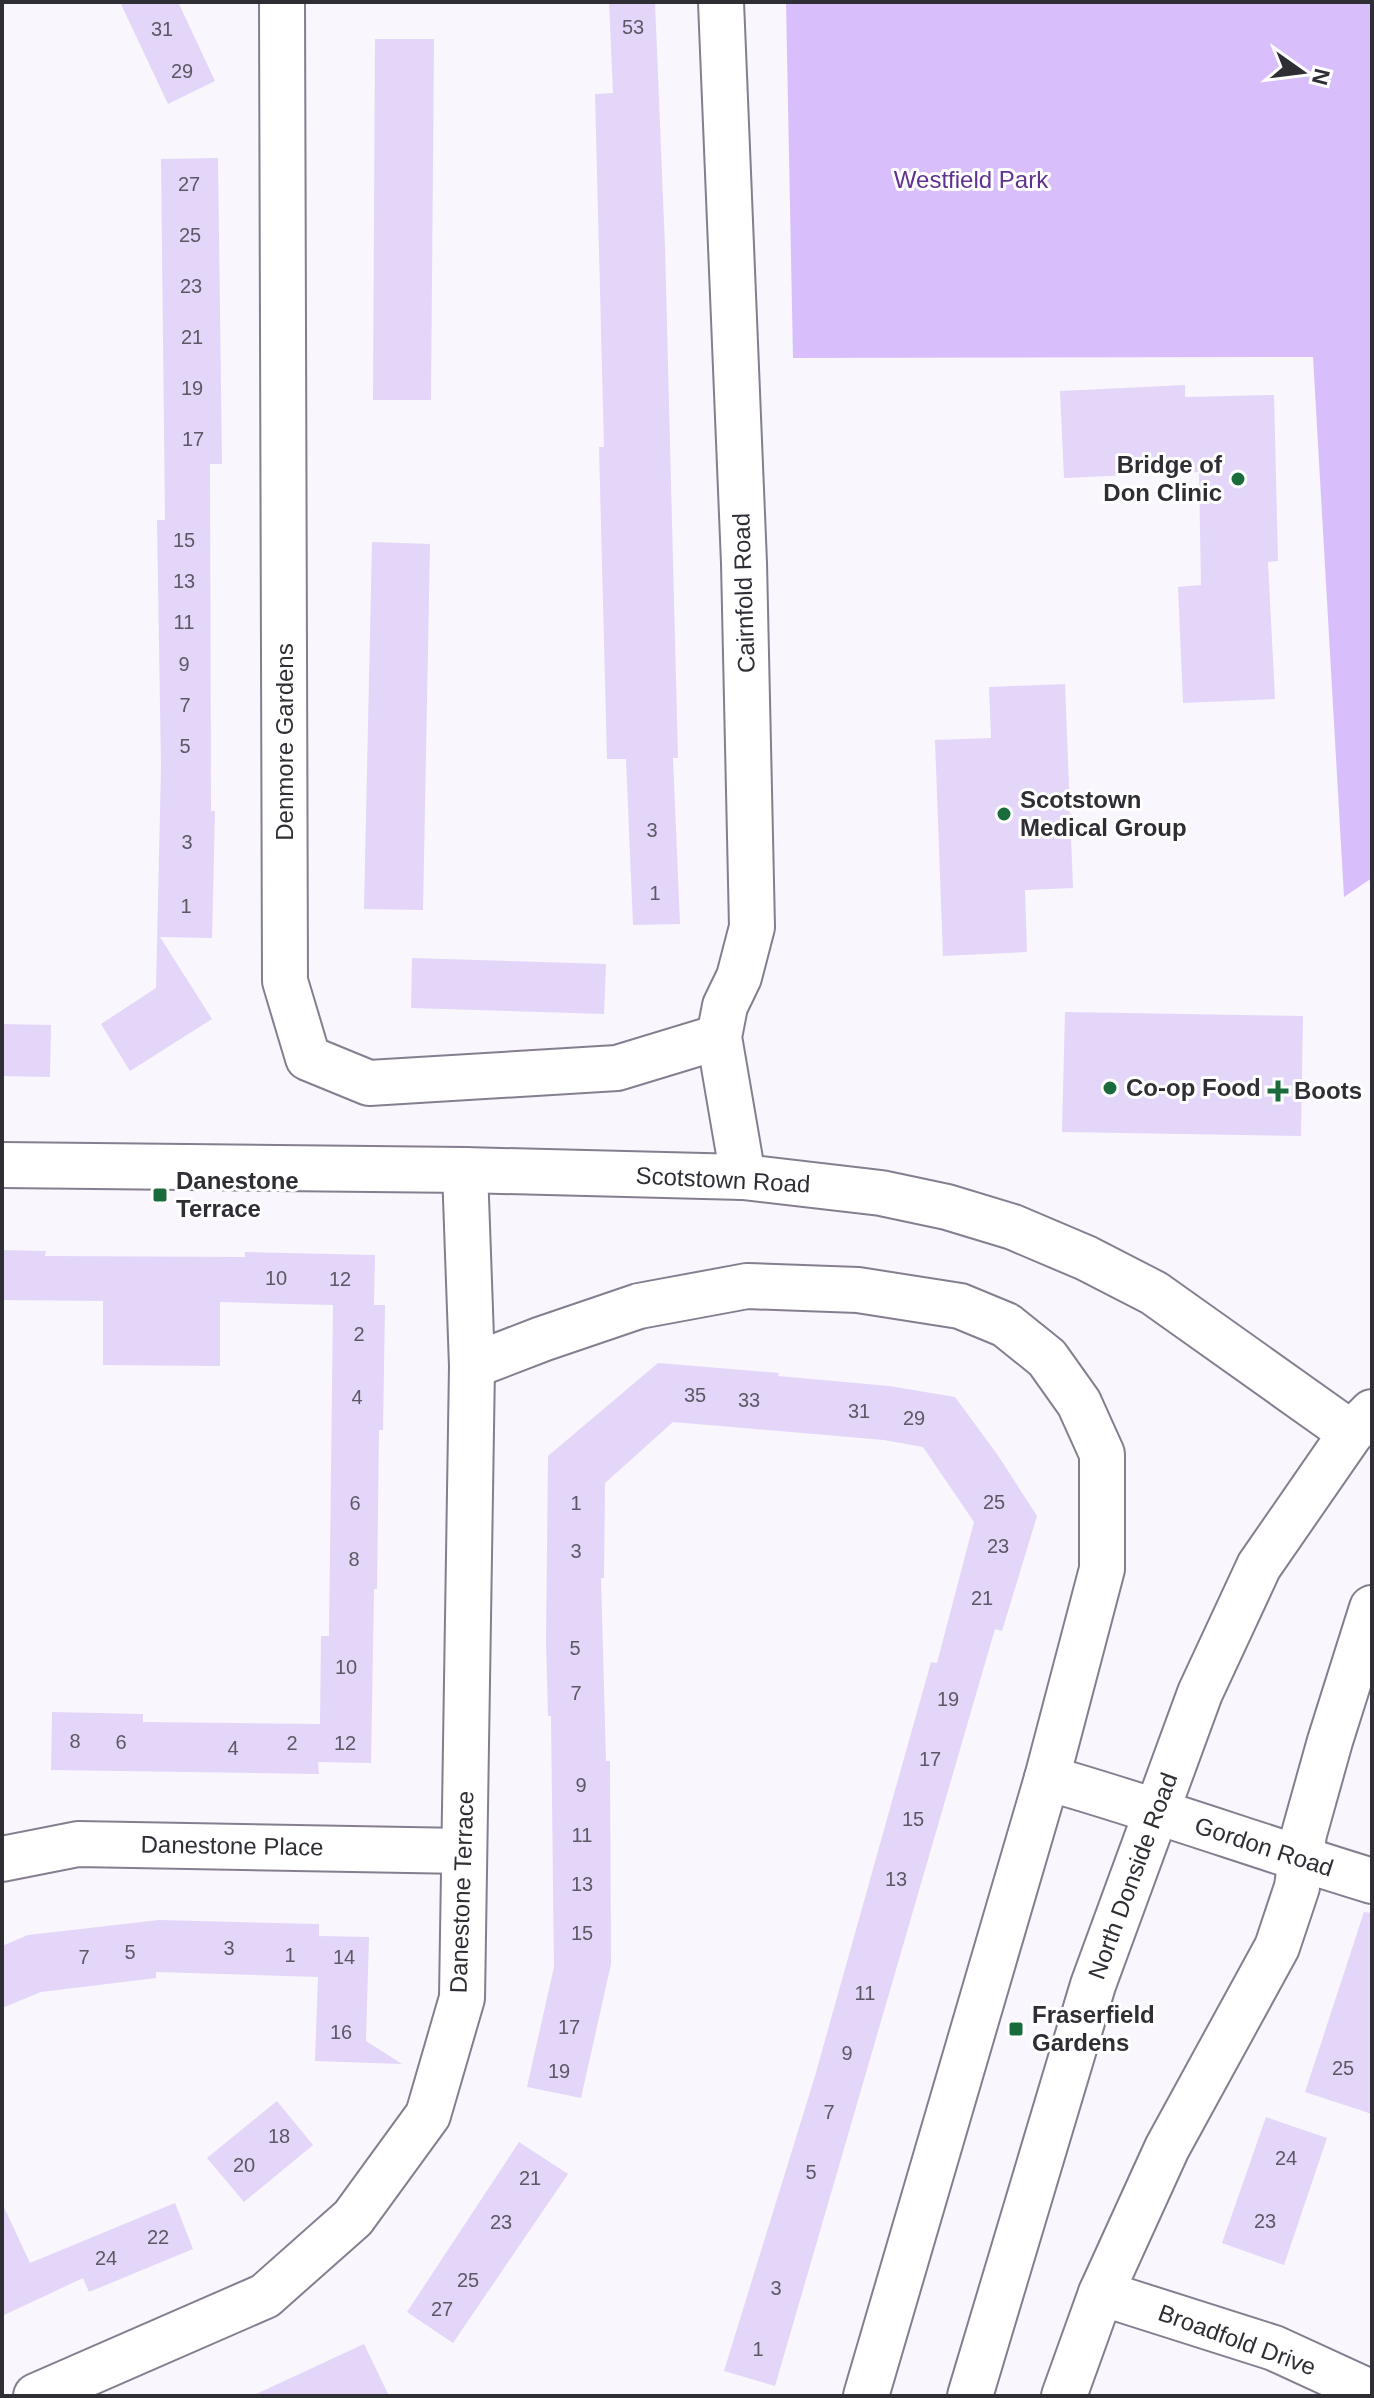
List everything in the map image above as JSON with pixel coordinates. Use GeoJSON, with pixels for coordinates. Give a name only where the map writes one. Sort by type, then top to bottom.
{"type":"FeatureCollection","features":[{"type":"Feature","properties":{"kind":"street","name":"Denmore Gardens"},"geometry":{"type":"LineString","coordinates":[[282,2],[285,981],[308,1058],[369,1083],[617,1068],[719,1037]]}},
{"type":"Feature","properties":{"kind":"street","name":"Cairnfold Road"},"geometry":{"type":"LineString","coordinates":[[721,2],[744,563],[752,927],[739,977],[725,1006],[719,1037],[743,1177]]}},
{"type":"Feature","properties":{"kind":"street","name":"Scotstown Road"},"geometry":{"type":"LineString","coordinates":[[2,1165],[465,1170],[743,1177],[881,1193],[947,1207],[1013,1227],[1086,1258],[1154,1293],[1362,1423]]}},
{"type":"Feature","properties":{"kind":"street","name":"Danestone Terrace"},"geometry":{"type":"LineString","coordinates":[[36,2396],[265,2296],[353,2218],[428,2115],[462,1998],[472,1366],[465,1170]]}},
{"type":"Feature","properties":{"kind":"street"},"geometry":{"type":"LineString","coordinates":[[472,1366],[639,1306],[747,1286],[858,1290],[960,1306],[1006,1325],[1047,1358],[1079,1403],[1102,1454],[1102,1569],[1047,1778],[866,2396]]}},
{"type":"Feature","properties":{"kind":"street","name":"North Donside Road"},"geometry":{"type":"LineString","coordinates":[[970,2396],[1093,1985],[1200,1693],[1259,1566],[1362,1423]]}},
{"type":"Feature","properties":{"kind":"street"},"geometry":{"type":"LineString","coordinates":[[1064,2396],[1101,2293],[1167,2148],[1277,1947],[1297,1887],[1304,1834],[1326,1754],[1372,1608]]}},
{"type":"Feature","properties":{"kind":"street"},"geometry":{"type":"LineString","coordinates":[[1047,1778],[1156,1812]]}},
{"type":"Feature","properties":{"kind":"street","name":"Gordon Road"},"geometry":{"type":"LineString","coordinates":[[1156,1812],[1372,1881]]}},
{"type":"Feature","properties":{"kind":"street","name":"Danestone Place"},"geometry":{"type":"LineString","coordinates":[[2,1859],[78,1844],[464,1851]]}},
{"type":"Feature","properties":{"kind":"street","name":"Broadfold Drive"},"geometry":{"type":"LineString","coordinates":[[1101,2293],[1274,2348],[1372,2393]]}},
{"type":"Feature","properties":{"kind":"green space","name":"Westfield Park"},"geometry":{"type":"Polygon","coordinates":[[[786,2],[1372,2],[1372,878],[1344,897],[1313,357],[793,358],[786,2]]]}},
{"type":"Feature","properties":{"kind":"building"},"geometry":{"type":"Polygon","coordinates":[[[120,2],[178,2],[215,81],[168,104],[120,2]]]}},
{"type":"Feature","properties":{"kind":"building"},"geometry":{"type":"Polygon","coordinates":[[[609,2],[655,2],[665,247],[678,758],[673,758],[680,924],[633,925],[626,759],[607,759],[599,447],[604,447],[595,94],[613,93],[609,2]]]}},
{"type":"Feature","properties":{"kind":"building"},"geometry":{"type":"Polygon","coordinates":[[[375,39],[434,39],[431,400],[373,400],[375,39]]]}},
{"type":"Feature","properties":{"kind":"building"},"geometry":{"type":"Polygon","coordinates":[[[218,158],[222,464],[210,464],[211,811],[215,811],[212,938],[160,937],[212,1019],[130,1071],[101,1024],[156,988],[161,767],[157,520],[165,520],[161,159],[218,158]]]}},
{"type":"Feature","properties":{"kind":"building"},"geometry":{"type":"Polygon","coordinates":[[[1185,385],[1185,397],[1274,395],[1278,561],[1268,562],[1275,699],[1183,703],[1178,587],[1201,585],[1199,472],[1064,478],[1060,391],[1185,385]]]}},
{"type":"Feature","properties":{"kind":"building"},"geometry":{"type":"Polygon","coordinates":[[[372,542],[430,544],[423,910],[364,909],[372,542]]]}},
{"type":"Feature","properties":{"kind":"building","name":"Scotstown Medical Group"},"geometry":{"type":"Polygon","coordinates":[[[1065,684],[1073,888],[1025,890],[1027,952],[943,956],[935,740],[991,738],[989,687],[1065,684]]]}},
{"type":"Feature","properties":{"kind":"building"},"geometry":{"type":"Polygon","coordinates":[[[412,958],[606,964],[604,1014],[411,1008],[412,958]]]}},
{"type":"Feature","properties":{"kind":"building"},"geometry":{"type":"Polygon","coordinates":[[[1065,1012],[1303,1016],[1301,1136],[1062,1132],[1065,1012]]]}},
{"type":"Feature","properties":{"kind":"building"},"geometry":{"type":"Polygon","coordinates":[[[2,1024],[51,1025],[50,1077],[2,1076],[2,1024]]]}},
{"type":"Feature","properties":{"kind":"building"},"geometry":{"type":"Polygon","coordinates":[[[2,1250],[46,1251],[45,1256],[245,1257],[245,1252],[375,1255],[374,1305],[385,1305],[371,1763],[318,1762],[319,1774],[51,1770],[52,1712],[143,1714],[143,1722],[320,1724],[321,1636],[329,1636],[333,1305],[220,1302],[220,1366],[103,1365],[103,1301],[2,1300],[2,1250]]]}},
{"type":"Feature","properties":{"kind":"building"},"geometry":{"type":"Polygon","coordinates":[[[658,1363],[779,1373],[778,1376],[889,1386],[955,1397],[1037,1516],[1002,1631],[995,1629],[775,2386],[724,2371],[815,2076],[931,1662],[937,1663],[974,1522],[923,1447],[884,1440],[673,1422],[605,1483],[604,1578],[601,1578],[606,1761],[610,1761],[611,1964],[581,2098],[527,2087],[554,1967],[551,1716],[548,1716],[546,1641],[548,1456],[658,1363]]]}},
{"type":"Feature","properties":{"kind":"building"},"geometry":{"type":"Polygon","coordinates":[[[1364,1912],[1372,1913],[1372,2114],[1305,2092],[1364,1912]]]}},
{"type":"Feature","properties":{"kind":"building"},"geometry":{"type":"Polygon","coordinates":[[[159,1920],[319,1924],[319,1936],[369,1937],[366,2041],[402,2064],[315,2061],[318,1977],[156,1972],[156,1978],[41,1992],[2,2008],[2,1946],[28,1935],[159,1920]]]}},
{"type":"Feature","properties":{"kind":"building"},"geometry":{"type":"Polygon","coordinates":[[[277,2101],[313,2145],[244,2202],[207,2158],[277,2101]]]}},
{"type":"Feature","properties":{"kind":"building"},"geometry":{"type":"Polygon","coordinates":[[[1266,2117],[1327,2138],[1284,2265],[1222,2243],[1266,2117]]]}},
{"type":"Feature","properties":{"kind":"building"},"geometry":{"type":"Polygon","coordinates":[[[519,2142],[568,2174],[453,2343],[407,2312],[519,2142]]]}},
{"type":"Feature","properties":{"kind":"building"},"geometry":{"type":"Polygon","coordinates":[[[2,2203],[30,2263],[175,2203],[193,2249],[89,2292],[83,2278],[2,2316],[2,2203]]]}},
{"type":"Feature","properties":{"kind":"building"},"geometry":{"type":"Polygon","coordinates":[[[364,2344],[389,2396],[252,2396],[364,2344]]]}},
{"type":"Feature","properties":{"kind":"place","name":"Bridge of Don Clinic"},"geometry":{"type":"Point","coordinates":[1238,479]}},
{"type":"Feature","properties":{"kind":"place","name":"Scotstown Medical Group"},"geometry":{"type":"Point","coordinates":[1004,814]}},
{"type":"Feature","properties":{"kind":"place","name":"Co-op Food"},"geometry":{"type":"Point","coordinates":[1110,1088]}},
{"type":"Feature","properties":{"kind":"place","name":"Boots"},"geometry":{"type":"Point","coordinates":[1278,1091]}},
{"type":"Feature","properties":{"kind":"place","name":"Danestone Terrace"},"geometry":{"type":"Point","coordinates":[160,1195]}},
{"type":"Feature","properties":{"kind":"place","name":"Fraserfield Gardens"},"geometry":{"type":"Point","coordinates":[1016,2029]}}]}
